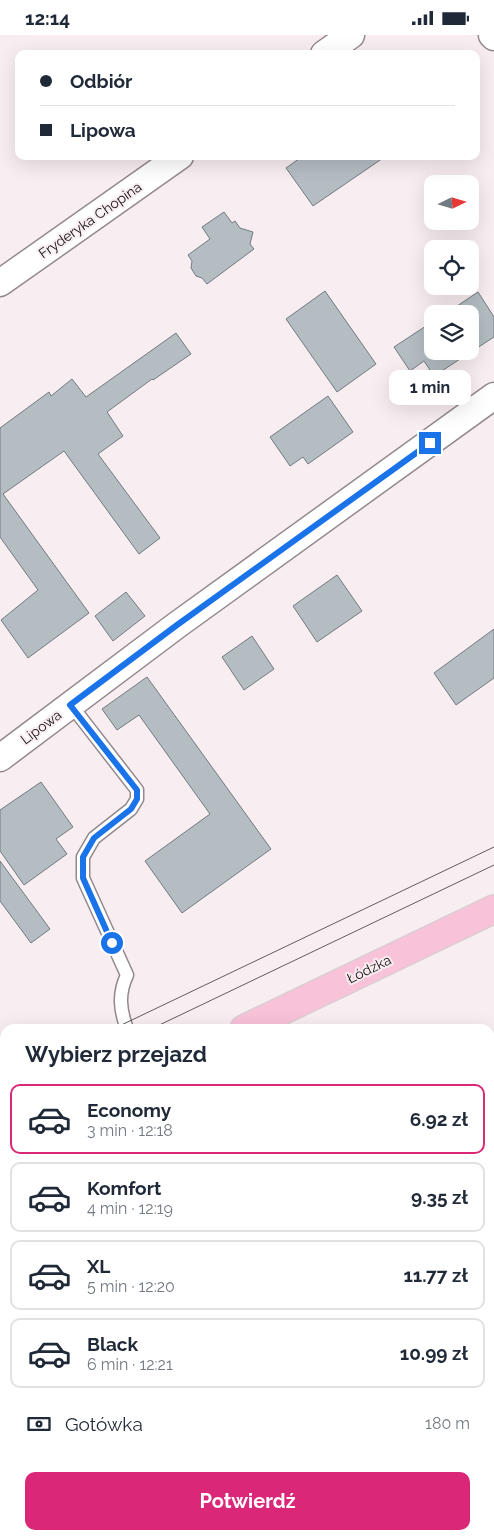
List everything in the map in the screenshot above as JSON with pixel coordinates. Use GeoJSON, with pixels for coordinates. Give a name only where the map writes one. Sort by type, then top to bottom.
{"type":"FeatureCollection","features":[{"type":"Feature","properties":{"kind":"main road","name":"Łódzka"},"geometry":{"type":"LineString","coordinates":[[254,1024],[494,909]]}},
{"type":"Feature","properties":{"kind":"street"},"geometry":{"type":"LineString","coordinates":[[330,50],[351,35]]}},
{"type":"Feature","properties":{"kind":"street","name":"Fryderyka Chopina"},"geometry":{"type":"LineString","coordinates":[[0,283],[174,160]]}},
{"type":"Feature","properties":{"kind":"street","name":"Lipowa"},"geometry":{"type":"LineString","coordinates":[[0,758],[177,625],[494,396]]}},
{"type":"Feature","properties":{"kind":"lane"},"geometry":{"type":"LineString","coordinates":[[70,705],[137,790],[137,799],[131,809],[94,838],[83,857],[83,878],[127,975],[120,995],[126,1024]]}},
{"type":"Feature","properties":{"kind":"building"},"geometry":{"type":"Polygon","coordinates":[[[297,160],[380,160],[313,206],[286,168],[297,160]]]}},
{"type":"Feature","properties":{"kind":"building"},"geometry":{"type":"Polygon","coordinates":[[[224,212],[232,223],[235,221],[240,228],[253,232],[250,244],[254,249],[207,284],[202,278],[196,276],[191,268],[192,261],[188,255],[210,239],[202,227],[224,212]]]}},
{"type":"Feature","properties":{"kind":"building"},"geometry":{"type":"Polygon","coordinates":[[[325,291],[376,364],[337,392],[286,319],[325,291]]]}},
{"type":"Feature","properties":{"kind":"building"},"geometry":{"type":"Polygon","coordinates":[[[479,294],[494,317],[494,337],[479,347],[479,305],[458,305],[479,294]]]}},
{"type":"Feature","properties":{"kind":"building"},"geometry":{"type":"Polygon","coordinates":[[[424,327],[424,360],[459,360],[434,376],[424,361],[410,371],[394,347],[424,327]]]}},
{"type":"Feature","properties":{"kind":"building"},"geometry":{"type":"Polygon","coordinates":[[[176,333],[191,354],[152,379],[107,412],[123,436],[98,454],[160,538],[139,554],[64,451],[3,494],[89,613],[28,658],[1,620],[38,590],[0,537],[0,428],[49,392],[51,396],[72,379],[86,397],[176,333]]]}},
{"type":"Feature","properties":{"kind":"building"},"geometry":{"type":"Polygon","coordinates":[[[328,396],[353,432],[308,464],[303,457],[290,466],[270,437],[328,396]]]}},
{"type":"Feature","properties":{"kind":"building"},"geometry":{"type":"Polygon","coordinates":[[[337,575],[362,611],[317,642],[293,606],[337,575]]]}},
{"type":"Feature","properties":{"kind":"building"},"geometry":{"type":"Polygon","coordinates":[[[126,592],[145,616],[113,641],[95,616],[126,592]]]}},
{"type":"Feature","properties":{"kind":"building"},"geometry":{"type":"Polygon","coordinates":[[[494,629],[494,678],[456,705],[434,673],[494,629]]]}},
{"type":"Feature","properties":{"kind":"building"},"geometry":{"type":"Polygon","coordinates":[[[252,636],[274,669],[244,690],[222,657],[252,636]]]}},
{"type":"Feature","properties":{"kind":"building"},"geometry":{"type":"Polygon","coordinates":[[[147,677],[271,849],[182,913],[145,861],[210,814],[139,715],[117,730],[102,709],[147,677]]]}},
{"type":"Feature","properties":{"kind":"building"},"geometry":{"type":"Polygon","coordinates":[[[41,782],[73,827],[56,839],[67,854],[24,885],[0,851],[0,810],[41,782]]]}},
{"type":"Feature","properties":{"kind":"building"},"geometry":{"type":"Polygon","coordinates":[[[0,861],[50,929],[31,943],[0,901],[0,861]]]}},
{"type":"Feature","properties":{"kind":"tram line"},"geometry":{"type":"LineString","coordinates":[[123,1024],[494,847]]}},
{"type":"Feature","properties":{"kind":"tram line"},"geometry":{"type":"LineString","coordinates":[[161,1024],[494,865]]}},
{"type":"Feature","properties":{"kind":"route"},"geometry":{"type":"LineString","coordinates":[[112,943],[83,878],[83,857],[94,838],[131,809],[137,799],[137,790],[70,705],[177,625],[430,443]]}}]}
